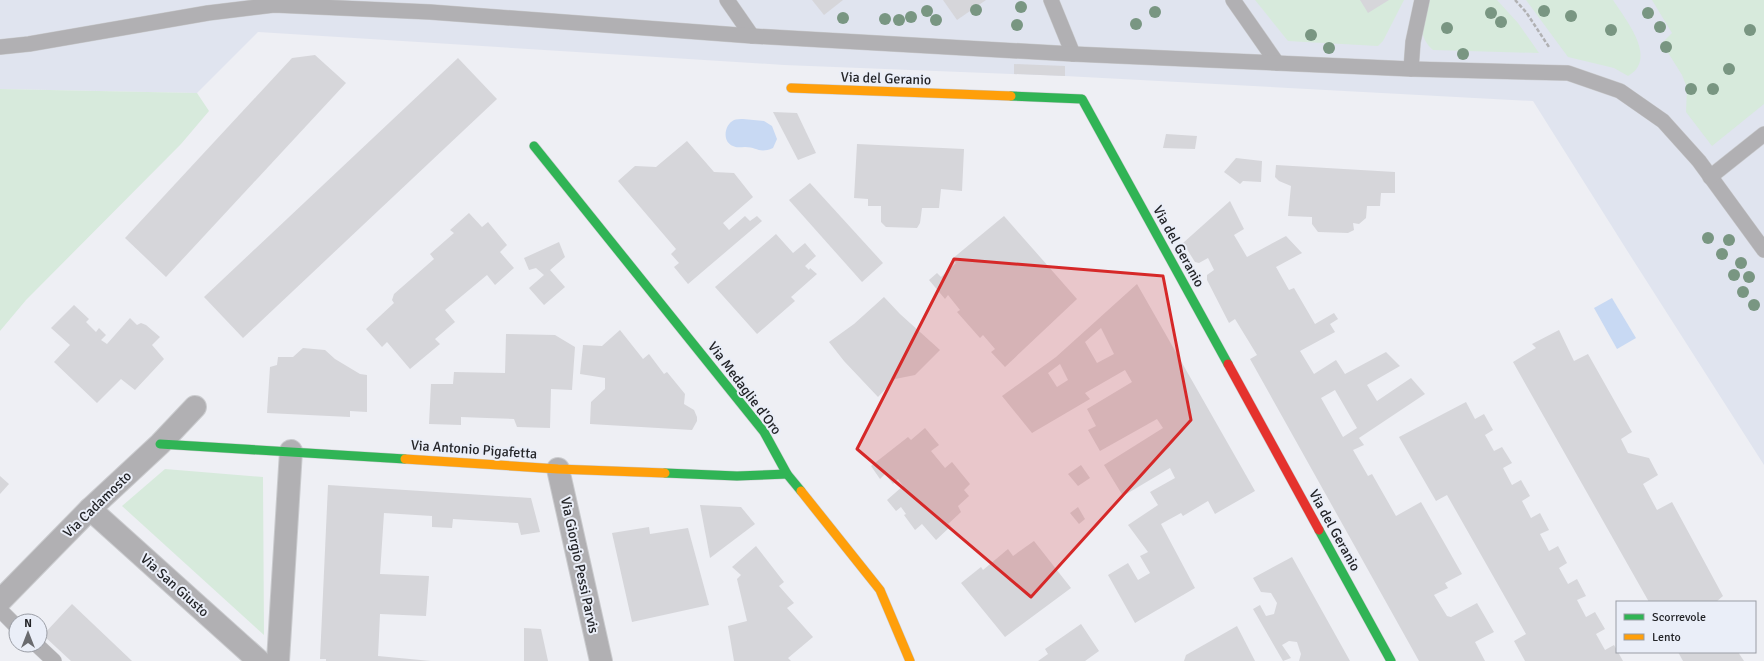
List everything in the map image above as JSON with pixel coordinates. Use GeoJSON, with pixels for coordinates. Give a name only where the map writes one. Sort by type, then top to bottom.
{"type":"FeatureCollection","features":[{"type":"Feature","properties":{"kind":"street","name":"Via del Geranio"},"geometry":{"type":"LineString","coordinates":[[791,88],[1082,100],[1391,661]]}},
{"type":"Feature","properties":{"kind":"street","name":"Via Medaglie d'Oro"},"geometry":{"type":"LineString","coordinates":[[534,146],[764,432],[787,474],[880,590],[910,661]]}},
{"type":"Feature","properties":{"kind":"street","name":"Via Cadamosto"},"geometry":{"type":"LineString","coordinates":[[0,601],[90,509],[160,444],[195,406]]}},
{"type":"Feature","properties":{"kind":"street","name":"Via Antonio Pigafetta"},"geometry":{"type":"LineString","coordinates":[[160,444],[558,469],[737,476],[787,474]]}},
{"type":"Feature","properties":{"kind":"street"},"geometry":{"type":"LineString","coordinates":[[278,661],[291,452]]}},
{"type":"Feature","properties":{"kind":"street","name":"Via Giorgio Pessi Parvis"},"geometry":{"type":"LineString","coordinates":[[558,469],[601,661]]}},
{"type":"Feature","properties":{"kind":"street","name":"Via San Giusto"},"geometry":{"type":"LineString","coordinates":[[90,509],[260,661]]}},
{"type":"Feature","properties":{"kind":"lane"},"geometry":{"type":"LineString","coordinates":[[726,0],[752,36]]}},
{"type":"Feature","properties":{"kind":"lane"},"geometry":{"type":"LineString","coordinates":[[1051,0],[1073,54]]}},
{"type":"Feature","properties":{"kind":"lane"},"geometry":{"type":"LineString","coordinates":[[1233,0],[1277,63]]}},
{"type":"Feature","properties":{"kind":"lane"},"geometry":{"type":"LineString","coordinates":[[1411,69],[1413,42],[1422,0]]}},
{"type":"Feature","properties":{"kind":"lane"},"geometry":{"type":"LineString","coordinates":[[0,47],[29,44],[208,13],[274,5],[430,12],[752,36],[1073,54],[1411,69],[1568,73],[1620,91],[1663,121],[1710,177],[1764,250]]}},
{"type":"Feature","properties":{"kind":"lane"},"geometry":{"type":"LineString","coordinates":[[1710,177],[1764,134]]}},
{"type":"Feature","properties":{"kind":"lane"},"geometry":{"type":"LineString","coordinates":[[0,610],[8,618]]}},
{"type":"Feature","properties":{"kind":"lane"},"geometry":{"type":"LineString","coordinates":[[46,653],[54,661]]}},
{"type":"Feature","properties":{"kind":"path"},"geometry":{"type":"LineString","coordinates":[[1515,0],[1526,12],[1568,73]]}},
{"type":"Feature","properties":{"kind":"highlighted area"},"geometry":{"type":"Polygon","coordinates":[[[954,259],[1163,276],[1191,420],[1031,597],[857,449],[954,259]]]}},
{"type":"Feature","properties":{"kind":"shaded area"},"geometry":{"type":"Polygon","coordinates":[[[0,0],[1764,0],[1764,465],[1533,101],[1065,76],[784,65],[258,32],[197,93],[0,89],[0,0]]]}},
{"type":"Feature","properties":{"kind":"green space"},"geometry":{"type":"Polygon","coordinates":[[[1255,0],[1404,0],[1383,41],[1378,46],[1288,41],[1255,0]]]}},
{"type":"Feature","properties":{"kind":"green space"},"geometry":{"type":"Polygon","coordinates":[[[1425,0],[1497,0],[1518,23],[1539,53],[1433,50],[1424,39],[1422,33],[1425,0]]]}},
{"type":"Feature","properties":{"kind":"green space"},"geometry":{"type":"Polygon","coordinates":[[[1526,0],[1613,0],[1637,39],[1640,49],[1640,60],[1637,69],[1628,76],[1614,68],[1568,57],[1526,0]]]}},
{"type":"Feature","properties":{"kind":"green space"},"geometry":{"type":"Polygon","coordinates":[[[1652,0],[1764,0],[1764,104],[1712,146],[1686,112],[1687,88],[1682,75],[1662,43],[1672,33],[1652,0]]]}},
{"type":"Feature","properties":{"kind":"green space"},"geometry":{"type":"Polygon","coordinates":[[[0,89],[197,93],[209,111],[181,144],[26,300],[0,331],[0,89]]]}},
{"type":"Feature","properties":{"kind":"green space"},"geometry":{"type":"Polygon","coordinates":[[[165,469],[263,477],[264,635],[122,506],[165,469]]]}},
{"type":"Feature","properties":{"kind":"water"},"geometry":{"type":"Polygon","coordinates":[[[743,119],[764,121],[772,126],[777,139],[773,148],[761,150],[749,147],[736,147],[729,144],[726,137],[726,129],[734,120],[743,119]]]}},
{"type":"Feature","properties":{"kind":"water"},"geometry":{"type":"Polygon","coordinates":[[[1612,298],[1636,338],[1617,349],[1594,308],[1612,298]]]}},
{"type":"Feature","properties":{"kind":"building"},"geometry":{"type":"Polygon","coordinates":[[[812,0],[843,0],[824,15],[812,0]]]}},
{"type":"Feature","properties":{"kind":"building"},"geometry":{"type":"Polygon","coordinates":[[[943,0],[986,0],[957,20],[943,0]]]}},
{"type":"Feature","properties":{"kind":"building"},"geometry":{"type":"Polygon","coordinates":[[[1360,0],[1389,0],[1368,13],[1360,0]]]}},
{"type":"Feature","properties":{"kind":"building"},"geometry":{"type":"Polygon","coordinates":[[[315,55],[346,83],[166,277],[125,238],[292,58],[315,55]]]}},
{"type":"Feature","properties":{"kind":"building"},"geometry":{"type":"Polygon","coordinates":[[[458,58],[497,99],[243,338],[204,297],[458,58]]]}},
{"type":"Feature","properties":{"kind":"building"},"geometry":{"type":"Polygon","coordinates":[[[1014,64],[1065,66],[1065,76],[1014,74],[1014,64]]]}},
{"type":"Feature","properties":{"kind":"building"},"geometry":{"type":"Polygon","coordinates":[[[773,112],[797,113],[816,153],[798,160],[773,112]]]}},
{"type":"Feature","properties":{"kind":"building"},"geometry":{"type":"Polygon","coordinates":[[[1166,134],[1197,136],[1195,149],[1163,148],[1166,134]]]}},
{"type":"Feature","properties":{"kind":"building"},"geometry":{"type":"Polygon","coordinates":[[[687,141],[714,172],[734,173],[753,197],[723,223],[729,230],[745,216],[750,221],[757,216],[762,221],[688,284],[674,267],[679,263],[671,254],[676,249],[618,181],[635,166],[656,167],[687,141]]]}},
{"type":"Feature","properties":{"kind":"building"},"geometry":{"type":"Polygon","coordinates":[[[857,144],[964,149],[962,191],[941,189],[939,208],[922,208],[920,223],[917,228],[886,227],[881,222],[881,206],[868,206],[868,199],[854,198],[857,144]]]}},
{"type":"Feature","properties":{"kind":"building"},"geometry":{"type":"Polygon","coordinates":[[[1236,158],[1262,161],[1261,182],[1243,181],[1240,184],[1224,172],[1236,158]]]}},
{"type":"Feature","properties":{"kind":"building"},"geometry":{"type":"Polygon","coordinates":[[[1276,165],[1395,172],[1395,193],[1381,193],[1380,206],[1367,206],[1366,218],[1359,224],[1353,223],[1354,230],[1348,233],[1318,232],[1312,224],[1312,217],[1288,216],[1291,186],[1279,181],[1275,177],[1276,165]]]}},
{"type":"Feature","properties":{"kind":"building"},"geometry":{"type":"Polygon","coordinates":[[[810,183],[883,263],[862,282],[789,200],[810,183]]]}},
{"type":"Feature","properties":{"kind":"building"},"geometry":{"type":"Polygon","coordinates":[[[1230,201],[1244,229],[1234,235],[1247,257],[1286,236],[1302,253],[1276,267],[1289,290],[1294,288],[1315,324],[1334,313],[1338,319],[1330,324],[1335,332],[1300,351],[1314,374],[1336,360],[1345,374],[1386,352],[1400,366],[1367,385],[1377,401],[1411,378],[1425,394],[1359,438],[1364,445],[1353,450],[1368,476],[1372,474],[1396,516],[1421,502],[1462,574],[1445,583],[1448,588],[1434,595],[1447,616],[1451,617],[1477,603],[1494,632],[1475,642],[1485,661],[1419,661],[1250,359],[1257,355],[1235,319],[1229,323],[1207,280],[1207,275],[1214,270],[1208,258],[1199,263],[1195,262],[1183,243],[1230,201]],[[1335,390],[1321,398],[1343,437],[1357,428],[1335,390]]]}},
{"type":"Feature","properties":{"kind":"building"},"geometry":{"type":"Polygon","coordinates":[[[469,213],[482,227],[488,222],[507,245],[500,252],[514,268],[495,285],[487,275],[445,310],[455,322],[435,339],[440,344],[410,369],[387,342],[382,347],[366,329],[394,303],[392,300],[394,294],[434,259],[430,254],[454,233],[450,230],[469,213]]]}},
{"type":"Feature","properties":{"kind":"building"},"geometry":{"type":"Polygon","coordinates":[[[1004,216],[1077,299],[1005,367],[991,352],[995,349],[983,335],[980,338],[957,312],[960,310],[948,295],[945,299],[929,280],[937,273],[941,277],[956,263],[952,259],[1004,216]]]}},
{"type":"Feature","properties":{"kind":"building"},"geometry":{"type":"Polygon","coordinates":[[[776,234],[793,253],[805,243],[816,256],[805,266],[817,274],[791,297],[795,301],[757,334],[715,287],[776,234]]]}},
{"type":"Feature","properties":{"kind":"building"},"geometry":{"type":"Polygon","coordinates":[[[559,242],[565,257],[550,270],[565,287],[544,305],[529,288],[544,275],[536,268],[529,270],[524,258],[559,242]]]}},
{"type":"Feature","properties":{"kind":"building"},"geometry":{"type":"Polygon","coordinates":[[[1137,284],[1255,491],[1215,514],[1208,501],[1183,516],[1181,513],[1161,524],[1195,588],[1135,623],[1108,575],[1128,563],[1138,580],[1150,573],[1140,556],[1148,552],[1128,525],[1158,505],[1150,492],[1175,478],[1170,468],[1123,496],[1104,465],[1163,428],[1157,419],[1100,451],[1088,430],[1096,426],[1087,409],[1132,382],[1125,370],[1085,393],[1090,399],[1032,433],[1002,396],[1056,357],[1137,284]],[[1101,328],[1085,342],[1097,363],[1114,354],[1101,328]],[[1060,364],[1048,373],[1057,387],[1068,380],[1060,364]]]}},
{"type":"Feature","properties":{"kind":"building"},"geometry":{"type":"Polygon","coordinates":[[[884,297],[900,314],[940,350],[915,375],[895,379],[878,397],[844,361],[829,342],[854,324],[884,297]]]}},
{"type":"Feature","properties":{"kind":"building"},"geometry":{"type":"Polygon","coordinates":[[[74,305],[89,319],[86,322],[96,332],[99,328],[106,335],[101,340],[107,344],[130,318],[137,325],[141,323],[146,325],[160,337],[152,345],[164,359],[135,390],[121,379],[97,403],[54,362],[70,345],[51,328],[74,305]]]}},
{"type":"Feature","properties":{"kind":"building"},"geometry":{"type":"Polygon","coordinates":[[[620,330],[643,359],[649,354],[664,374],[667,372],[685,394],[684,404],[694,410],[697,417],[697,421],[692,430],[590,424],[591,402],[605,389],[605,378],[580,374],[583,345],[602,346],[620,330]]]}},
{"type":"Feature","properties":{"kind":"building"},"geometry":{"type":"Polygon","coordinates":[[[1559,330],[1574,361],[1588,354],[1632,432],[1621,439],[1628,453],[1649,458],[1658,475],[1643,484],[1657,510],[1672,502],[1723,596],[1717,601],[1648,601],[1513,362],[1536,348],[1532,344],[1559,330]]]}},
{"type":"Feature","properties":{"kind":"building"},"geometry":{"type":"Polygon","coordinates":[[[506,334],[555,335],[575,347],[572,390],[551,389],[550,428],[517,427],[514,419],[461,417],[461,425],[429,424],[431,384],[453,384],[454,372],[505,373],[506,334]]]}},
{"type":"Feature","properties":{"kind":"building"},"geometry":{"type":"Polygon","coordinates":[[[303,348],[325,350],[335,359],[360,374],[367,375],[367,412],[350,411],[350,417],[267,413],[270,367],[277,365],[278,357],[293,357],[303,348]]]}},
{"type":"Feature","properties":{"kind":"building"},"geometry":{"type":"Polygon","coordinates":[[[1466,402],[1475,419],[1484,414],[1493,430],[1485,435],[1494,451],[1502,447],[1512,463],[1503,468],[1512,485],[1521,480],[1530,496],[1522,501],[1531,518],[1540,513],[1549,530],[1540,534],[1549,551],[1558,546],[1567,563],[1559,568],[1568,584],[1577,579],[1586,596],[1577,600],[1586,617],[1595,612],[1605,629],[1596,634],[1605,650],[1614,645],[1616,653],[1618,653],[1623,661],[1525,661],[1514,641],[1526,634],[1447,495],[1436,501],[1399,437],[1466,402]]]}},
{"type":"Feature","properties":{"kind":"building"},"geometry":{"type":"Polygon","coordinates":[[[925,428],[939,445],[931,451],[945,468],[952,462],[970,484],[964,490],[969,496],[958,506],[961,512],[948,524],[951,526],[936,540],[922,524],[915,530],[904,515],[906,514],[901,507],[896,511],[887,500],[903,486],[898,479],[893,484],[885,474],[880,479],[871,466],[908,437],[911,440],[925,428]]]}},
{"type":"Feature","properties":{"kind":"building"},"geometry":{"type":"Polygon","coordinates":[[[1081,465],[1090,478],[1078,486],[1068,474],[1081,465]]]}},
{"type":"Feature","properties":{"kind":"building"},"geometry":{"type":"Polygon","coordinates":[[[0,476],[9,484],[0,494],[0,476]]]}},
{"type":"Feature","properties":{"kind":"building"},"geometry":{"type":"Polygon","coordinates":[[[328,485],[531,498],[540,532],[521,535],[518,523],[453,519],[452,528],[432,527],[432,516],[384,513],[380,574],[429,576],[426,616],[380,614],[378,656],[431,661],[326,661],[326,659],[320,659],[328,485]]]}},
{"type":"Feature","properties":{"kind":"building"},"geometry":{"type":"Polygon","coordinates":[[[700,505],[741,507],[755,524],[710,558],[700,505]]]}},
{"type":"Feature","properties":{"kind":"building"},"geometry":{"type":"Polygon","coordinates":[[[1078,507],[1085,519],[1079,524],[1070,513],[1078,507]]]}},
{"type":"Feature","properties":{"kind":"building"},"geometry":{"type":"Polygon","coordinates":[[[649,527],[650,534],[688,528],[709,605],[632,622],[612,533],[649,527]]]}},
{"type":"Feature","properties":{"kind":"building"},"geometry":{"type":"Polygon","coordinates":[[[1034,541],[1071,588],[1005,637],[961,583],[981,567],[983,570],[1008,549],[1013,556],[1034,541]]]}},
{"type":"Feature","properties":{"kind":"building"},"geometry":{"type":"Polygon","coordinates":[[[756,546],[784,582],[779,586],[794,603],[787,608],[813,637],[788,658],[791,661],[734,661],[728,626],[747,621],[737,579],[741,575],[732,567],[756,546]]]}},
{"type":"Feature","properties":{"kind":"building"},"geometry":{"type":"Polygon","coordinates":[[[1292,557],[1350,661],[1299,661],[1301,654],[1297,642],[1289,641],[1282,645],[1291,658],[1283,661],[1253,609],[1260,605],[1266,616],[1274,614],[1277,603],[1271,593],[1261,592],[1253,578],[1292,557]]]}},
{"type":"Feature","properties":{"kind":"building"},"geometry":{"type":"Polygon","coordinates":[[[72,604],[132,661],[71,661],[48,640],[48,630],[72,604]]]}},
{"type":"Feature","properties":{"kind":"building"},"geometry":{"type":"Polygon","coordinates":[[[1081,624],[1099,651],[1085,661],[1038,661],[1048,654],[1045,649],[1081,624]]]}},
{"type":"Feature","properties":{"kind":"building"},"geometry":{"type":"Polygon","coordinates":[[[1237,626],[1255,661],[1184,661],[1186,655],[1237,626]]]}},
{"type":"Feature","properties":{"kind":"building"},"geometry":{"type":"Polygon","coordinates":[[[524,628],[541,629],[548,661],[524,661],[524,628]]]}},
{"type":"Feature","properties":{"kind":"building"},"geometry":{"type":"Polygon","coordinates":[[[1679,653],[1739,653],[1744,661],[1683,661],[1679,653]]]}},
{"type":"Feature","properties":{"kind":"traffic: fast"},"geometry":{"type":"LineString","coordinates":[[1011,96],[1082,99],[1228,364]]}},
{"type":"Feature","properties":{"kind":"traffic: fast"},"geometry":{"type":"LineString","coordinates":[[534,146],[764,432],[787,474],[801,491]]}},
{"type":"Feature","properties":{"kind":"traffic: fast"},"geometry":{"type":"LineString","coordinates":[[160,444],[405,459]]}},
{"type":"Feature","properties":{"kind":"traffic: fast"},"geometry":{"type":"LineString","coordinates":[[665,473],[737,476],[787,474]]}},
{"type":"Feature","properties":{"kind":"traffic: fast"},"geometry":{"type":"LineString","coordinates":[[1319,530],[1391,661]]}},
{"type":"Feature","properties":{"kind":"traffic: slow"},"geometry":{"type":"LineString","coordinates":[[791,88],[1011,96]]}},
{"type":"Feature","properties":{"kind":"traffic: slow"},"geometry":{"type":"LineString","coordinates":[[405,459],[558,469],[665,473]]}},
{"type":"Feature","properties":{"kind":"traffic: slow"},"geometry":{"type":"LineString","coordinates":[[801,491],[880,590],[910,661]]}},
{"type":"Feature","properties":{"kind":"traffic: jam"},"geometry":{"type":"LineString","coordinates":[[1228,364],[1319,530]]}}]}
